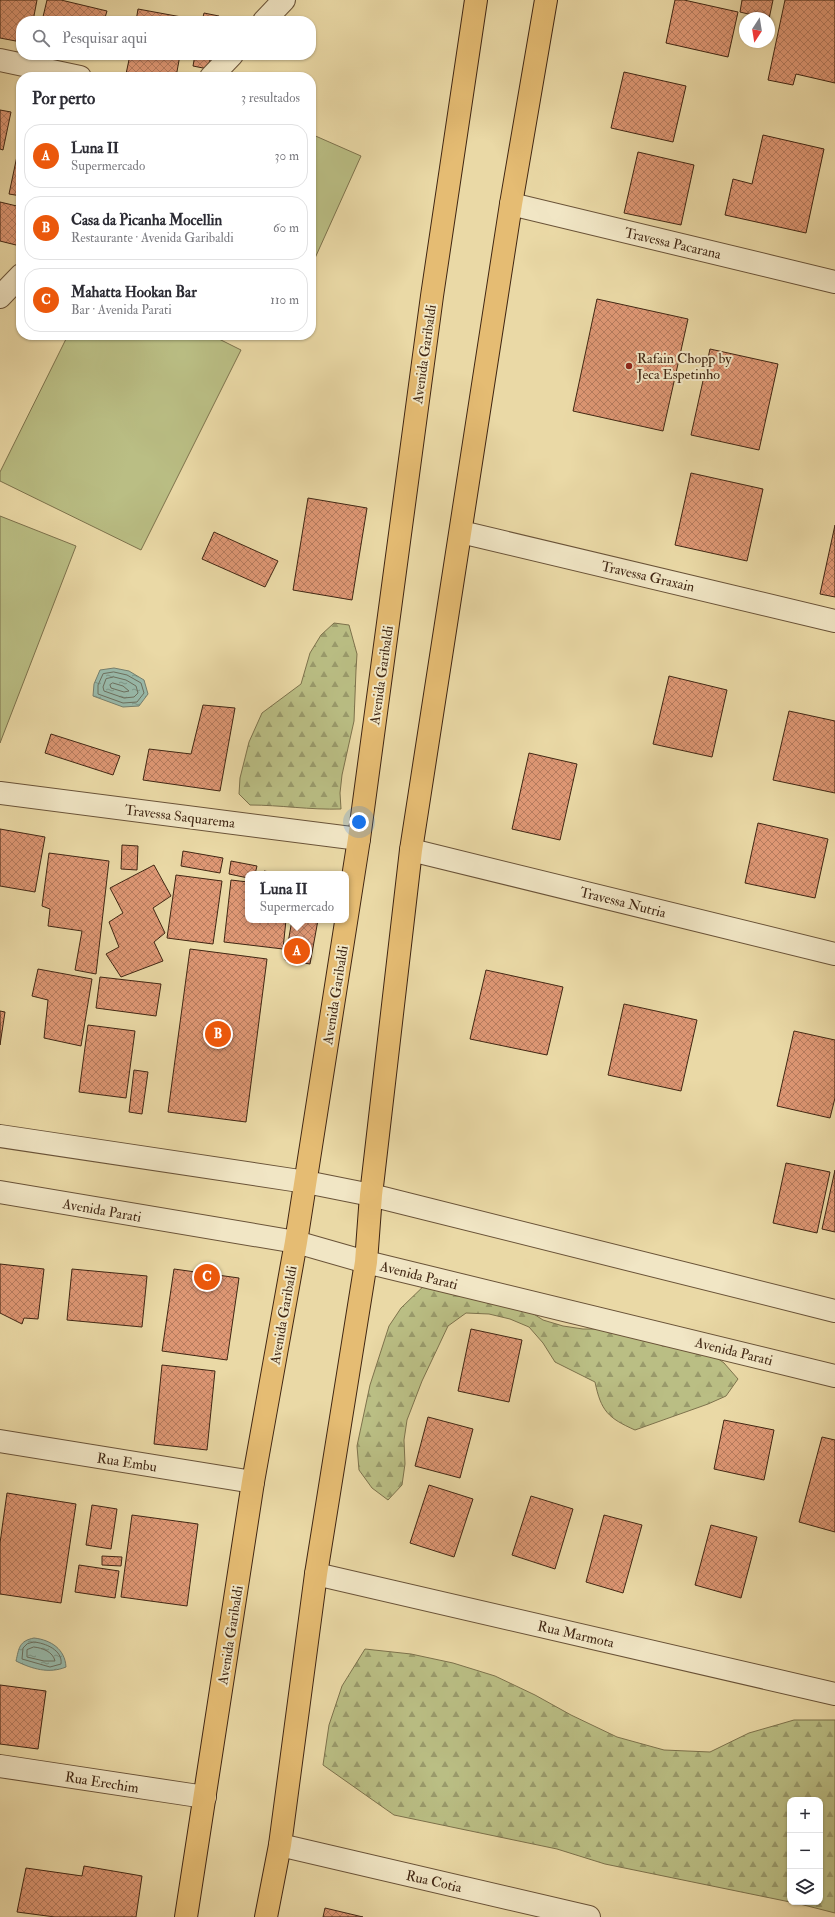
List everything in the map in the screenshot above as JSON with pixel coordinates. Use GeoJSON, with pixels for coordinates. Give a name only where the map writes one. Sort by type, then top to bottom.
{"type":"FeatureCollection","features":[{"type":"Feature","properties":{"kind":"main road","name":"Avenida Garibaldi"},"geometry":{"type":"LineString","coordinates":[[349,904],[432,296],[476,0]]}},
{"type":"Feature","properties":{"kind":"main road"},"geometry":{"type":"LineString","coordinates":[[266,1917],[280,1845],[316,1574],[366,1262],[371,1195],[411,850],[511,204],[546,0]]}},
{"type":"Feature","properties":{"kind":"main road","name":"Avenida Garibaldi"},"geometry":{"type":"LineString","coordinates":[[186,1917],[253,1482],[306,1182],[346,923]]}},
{"type":"Feature","properties":{"kind":"street"},"geometry":{"type":"LineString","coordinates":[[269,16],[284,0]]}},
{"type":"Feature","properties":{"kind":"street"},"geometry":{"type":"LineString","coordinates":[[0,60],[56,72]]}},
{"type":"Feature","properties":{"kind":"street"},"geometry":{"type":"LineString","coordinates":[[216,72],[227,60]]}},
{"type":"Feature","properties":{"kind":"street","name":"Travessa Pacarana"},"geometry":{"type":"LineString","coordinates":[[511,204],[835,282]]}},
{"type":"Feature","properties":{"kind":"street"},"geometry":{"type":"LineString","coordinates":[[0,297],[16,280]]}},
{"type":"Feature","properties":{"kind":"street","name":"Travessa Graxain"},"geometry":{"type":"LineString","coordinates":[[461,532],[835,620]]}},
{"type":"Feature","properties":{"kind":"street","name":"Travessa Saquarema"},"geometry":{"type":"LineString","coordinates":[[0,793],[359,839]]}},
{"type":"Feature","properties":{"kind":"street","name":"Travessa Nutria"},"geometry":{"type":"LineString","coordinates":[[411,850],[835,954]]}},
{"type":"Feature","properties":{"kind":"street"},"geometry":{"type":"LineString","coordinates":[[0,1136],[306,1182],[371,1195],[835,1311]]}},
{"type":"Feature","properties":{"kind":"street","name":"Avenida Parati"},"geometry":{"type":"LineString","coordinates":[[0,1192],[296,1242],[366,1262],[835,1376]]}},
{"type":"Feature","properties":{"kind":"street","name":"Rua Embu"},"geometry":{"type":"LineString","coordinates":[[0,1441],[253,1482]]}},
{"type":"Feature","properties":{"kind":"street","name":"Rua Marmota"},"geometry":{"type":"LineString","coordinates":[[316,1574],[835,1694]]}},
{"type":"Feature","properties":{"kind":"street","name":"Rua Erechim"},"geometry":{"type":"LineString","coordinates":[[0,1766],[205,1797]]}},
{"type":"Feature","properties":{"kind":"street","name":"Rua Cotia"},"geometry":{"type":"LineString","coordinates":[[280,1845],[589,1917]]}},
{"type":"Feature","properties":{"kind":"green space"},"geometry":{"type":"Polygon","coordinates":[[[316,136],[361,156],[316,256],[316,136]]]}},
{"type":"Feature","properties":{"kind":"green space"},"geometry":{"type":"Polygon","coordinates":[[[66,340],[221,340],[241,350],[141,550],[0,481],[0,472],[66,340]]]}},
{"type":"Feature","properties":{"kind":"green space"},"geometry":{"type":"Polygon","coordinates":[[[0,516],[76,546],[0,743],[0,516]]]}},
{"type":"Feature","properties":{"kind":"green space"},"geometry":{"type":"Polygon","coordinates":[[[334,623],[349,625],[357,654],[354,721],[342,775],[340,793],[341,809],[250,805],[239,794],[240,778],[249,742],[262,713],[301,684],[310,653],[321,635],[334,623]]]}},
{"type":"Feature","properties":{"kind":"green space"},"geometry":{"type":"Polygon","coordinates":[[[430,1280],[526,1309],[543,1320],[563,1326],[583,1329],[603,1329],[709,1352],[724,1363],[738,1379],[726,1396],[635,1430],[618,1422],[607,1412],[600,1400],[595,1382],[555,1362],[543,1343],[529,1327],[510,1319],[489,1314],[466,1313],[448,1326],[422,1381],[407,1420],[404,1440],[405,1464],[402,1485],[388,1500],[372,1488],[359,1470],[357,1446],[370,1385],[389,1326],[401,1308],[430,1280]]]}},
{"type":"Feature","properties":{"kind":"green space"},"geometry":{"type":"Polygon","coordinates":[[[365,1649],[411,1654],[453,1663],[495,1676],[617,1737],[664,1750],[710,1752],[749,1733],[794,1720],[835,1720],[835,1913],[804,1905],[823,1905],[823,1797],[787,1797],[787,1901],[605,1864],[557,1849],[394,1815],[323,1765],[329,1725],[342,1686],[365,1649]]]}},
{"type":"Feature","properties":{"kind":"water"},"geometry":{"type":"Polygon","coordinates":[[[114,668],[129,671],[144,680],[148,694],[139,706],[123,707],[93,696],[94,684],[100,670],[114,668]]]}},
{"type":"Feature","properties":{"kind":"water"},"geometry":{"type":"Polygon","coordinates":[[[34,1638],[46,1641],[56,1646],[63,1655],[66,1667],[53,1670],[41,1670],[16,1661],[20,1646],[25,1641],[34,1638]]]}},
{"type":"Feature","properties":{"kind":"building"},"geometry":{"type":"Polygon","coordinates":[[[0,0],[37,0],[34,16],[16,16],[16,41],[0,38],[0,0]]]}},
{"type":"Feature","properties":{"kind":"building"},"geometry":{"type":"Polygon","coordinates":[[[47,0],[61,0],[107,11],[106,16],[43,16],[47,0]]]}},
{"type":"Feature","properties":{"kind":"building"},"geometry":{"type":"Polygon","coordinates":[[[675,0],[684,0],[738,12],[728,57],[666,43],[675,0]]]}},
{"type":"Feature","properties":{"kind":"building"},"geometry":{"type":"Polygon","coordinates":[[[742,0],[773,0],[770,12],[740,12],[742,0]]]}},
{"type":"Feature","properties":{"kind":"building"},"geometry":{"type":"Polygon","coordinates":[[[785,0],[835,0],[835,83],[796,74],[793,85],[768,80],[785,0]]]}},
{"type":"Feature","properties":{"kind":"building"},"geometry":{"type":"Polygon","coordinates":[[[138,9],[176,16],[137,16],[138,9]]]}},
{"type":"Feature","properties":{"kind":"building"},"geometry":{"type":"Polygon","coordinates":[[[204,13],[219,16],[203,16],[204,13]]]}},
{"type":"Feature","properties":{"kind":"building"},"geometry":{"type":"Polygon","coordinates":[[[129,60],[179,60],[177,72],[126,72],[129,60]]]}},
{"type":"Feature","properties":{"kind":"building"},"geometry":{"type":"Polygon","coordinates":[[[194,60],[210,60],[208,69],[193,66],[194,60]]]}},
{"type":"Feature","properties":{"kind":"building"},"geometry":{"type":"Polygon","coordinates":[[[624,72],[686,86],[673,142],[611,128],[624,72]]]}},
{"type":"Feature","properties":{"kind":"building"},"geometry":{"type":"Polygon","coordinates":[[[0,110],[11,112],[3,150],[0,149],[0,110]]]}},
{"type":"Feature","properties":{"kind":"building"},"geometry":{"type":"Polygon","coordinates":[[[763,135],[824,149],[806,233],[725,215],[733,179],[752,184],[763,135]]]}},
{"type":"Feature","properties":{"kind":"building"},"geometry":{"type":"Polygon","coordinates":[[[638,152],[694,165],[681,225],[624,213],[638,152]]]}},
{"type":"Feature","properties":{"kind":"building"},"geometry":{"type":"Polygon","coordinates":[[[16,161],[16,195],[9,194],[16,161]]]}},
{"type":"Feature","properties":{"kind":"building"},"geometry":{"type":"Polygon","coordinates":[[[0,202],[16,206],[16,245],[0,241],[0,202]]]}},
{"type":"Feature","properties":{"kind":"building"},"geometry":{"type":"Polygon","coordinates":[[[597,299],[688,319],[663,431],[573,411],[597,299]]]}},
{"type":"Feature","properties":{"kind":"building"},"geometry":{"type":"Polygon","coordinates":[[[710,349],[778,364],[759,450],[691,435],[710,349]]]}},
{"type":"Feature","properties":{"kind":"building"},"geometry":{"type":"Polygon","coordinates":[[[691,473],[763,489],[747,561],[675,545],[691,473]]]}},
{"type":"Feature","properties":{"kind":"building"},"geometry":{"type":"Polygon","coordinates":[[[308,498],[367,508],[352,600],[293,590],[308,498]]]}},
{"type":"Feature","properties":{"kind":"building"},"geometry":{"type":"Polygon","coordinates":[[[835,525],[835,597],[820,594],[835,525]]]}},
{"type":"Feature","properties":{"kind":"building"},"geometry":{"type":"Polygon","coordinates":[[[214,532],[278,561],[265,587],[202,559],[214,532]]]}},
{"type":"Feature","properties":{"kind":"building"},"geometry":{"type":"Polygon","coordinates":[[[669,676],[727,690],[712,757],[653,744],[669,676]]]}},
{"type":"Feature","properties":{"kind":"building"},"geometry":{"type":"Polygon","coordinates":[[[203,705],[235,708],[220,791],[143,780],[149,749],[191,754],[203,705]]]}},
{"type":"Feature","properties":{"kind":"building"},"geometry":{"type":"Polygon","coordinates":[[[789,711],[835,721],[835,793],[773,780],[789,711]]]}},
{"type":"Feature","properties":{"kind":"building"},"geometry":{"type":"Polygon","coordinates":[[[51,734],[120,756],[113,775],[45,753],[51,734]]]}},
{"type":"Feature","properties":{"kind":"building"},"geometry":{"type":"Polygon","coordinates":[[[529,753],[577,764],[560,840],[512,829],[529,753]]]}},
{"type":"Feature","properties":{"kind":"building"},"geometry":{"type":"Polygon","coordinates":[[[758,823],[828,839],[815,898],[745,883],[758,823]]]}},
{"type":"Feature","properties":{"kind":"building"},"geometry":{"type":"Polygon","coordinates":[[[0,829],[45,837],[35,892],[0,886],[0,829]]]}},
{"type":"Feature","properties":{"kind":"building"},"geometry":{"type":"Polygon","coordinates":[[[122,845],[138,846],[137,870],[121,869],[122,845]]]}},
{"type":"Feature","properties":{"kind":"building"},"geometry":{"type":"Polygon","coordinates":[[[183,851],[223,858],[220,873],[181,866],[183,851]]]}},
{"type":"Feature","properties":{"kind":"building"},"geometry":{"type":"Polygon","coordinates":[[[49,853],[109,861],[96,974],[75,970],[82,931],[48,926],[50,909],[42,906],[49,853]]]}},
{"type":"Feature","properties":{"kind":"building"},"geometry":{"type":"Polygon","coordinates":[[[231,861],[257,866],[256,871],[245,871],[245,877],[229,874],[231,861]]]}},
{"type":"Feature","properties":{"kind":"building"},"geometry":{"type":"Polygon","coordinates":[[[154,865],[171,896],[153,908],[165,933],[154,942],[163,961],[121,977],[106,954],[119,947],[109,922],[123,913],[110,888],[154,865]]]}},
{"type":"Feature","properties":{"kind":"building"},"geometry":{"type":"Polygon","coordinates":[[[176,875],[222,881],[213,944],[167,938],[176,875]]]}},
{"type":"Feature","properties":{"kind":"building"},"geometry":{"type":"Polygon","coordinates":[[[231,880],[245,882],[245,923],[286,923],[283,949],[224,942],[231,880]]]}},
{"type":"Feature","properties":{"kind":"building"},"geometry":{"type":"Polygon","coordinates":[[[291,923],[317,923],[310,964],[285,960],[291,923]]]}},
{"type":"Feature","properties":{"kind":"building"},"geometry":{"type":"Polygon","coordinates":[[[190,949],[267,959],[246,1122],[168,1112],[190,949]]]}},
{"type":"Feature","properties":{"kind":"building"},"geometry":{"type":"Polygon","coordinates":[[[38,969],[92,979],[81,1046],[44,1038],[48,1000],[32,996],[38,969]]]}},
{"type":"Feature","properties":{"kind":"building"},"geometry":{"type":"Polygon","coordinates":[[[486,970],[563,987],[547,1055],[470,1039],[486,970]]]}},
{"type":"Feature","properties":{"kind":"building"},"geometry":{"type":"Polygon","coordinates":[[[100,977],[161,984],[156,1016],[96,1008],[100,977]]]}},
{"type":"Feature","properties":{"kind":"building"},"geometry":{"type":"Polygon","coordinates":[[[624,1004],[697,1020],[681,1091],[608,1075],[624,1004]]]}},
{"type":"Feature","properties":{"kind":"building"},"geometry":{"type":"Polygon","coordinates":[[[0,1011],[5,1012],[0,1045],[0,1011]]]}},
{"type":"Feature","properties":{"kind":"building"},"geometry":{"type":"Polygon","coordinates":[[[88,1025],[135,1031],[126,1098],[79,1092],[88,1025]]]}},
{"type":"Feature","properties":{"kind":"building"},"geometry":{"type":"Polygon","coordinates":[[[794,1031],[835,1040],[835,1098],[830,1118],[777,1106],[794,1031]]]}},
{"type":"Feature","properties":{"kind":"building"},"geometry":{"type":"Polygon","coordinates":[[[134,1070],[148,1072],[142,1114],[129,1112],[134,1070]]]}},
{"type":"Feature","properties":{"kind":"building"},"geometry":{"type":"Polygon","coordinates":[[[786,1163],[830,1172],[817,1233],[773,1223],[786,1163]]]}},
{"type":"Feature","properties":{"kind":"building"},"geometry":{"type":"Polygon","coordinates":[[[835,1170],[835,1232],[822,1229],[835,1170]]]}},
{"type":"Feature","properties":{"kind":"building"},"geometry":{"type":"Polygon","coordinates":[[[0,1264],[44,1269],[38,1319],[24,1318],[22,1324],[0,1313],[0,1264]]]}},
{"type":"Feature","properties":{"kind":"building"},"geometry":{"type":"Polygon","coordinates":[[[72,1269],[147,1276],[142,1327],[67,1320],[72,1269]]]}},
{"type":"Feature","properties":{"kind":"building"},"geometry":{"type":"Polygon","coordinates":[[[174,1269],[239,1278],[227,1360],[162,1351],[174,1269]]]}},
{"type":"Feature","properties":{"kind":"building"},"geometry":{"type":"Polygon","coordinates":[[[471,1329],[522,1340],[509,1402],[458,1391],[471,1329]]]}},
{"type":"Feature","properties":{"kind":"building"},"geometry":{"type":"Polygon","coordinates":[[[162,1365],[215,1371],[207,1450],[154,1444],[162,1365]]]}},
{"type":"Feature","properties":{"kind":"building"},"geometry":{"type":"Polygon","coordinates":[[[428,1417],[473,1429],[460,1478],[415,1466],[428,1417]]]}},
{"type":"Feature","properties":{"kind":"building"},"geometry":{"type":"Polygon","coordinates":[[[724,1420],[774,1430],[764,1480],[714,1469],[724,1420]]]}},
{"type":"Feature","properties":{"kind":"building"},"geometry":{"type":"Polygon","coordinates":[[[822,1437],[835,1440],[835,1532],[799,1522],[822,1437]]]}},
{"type":"Feature","properties":{"kind":"building"},"geometry":{"type":"Polygon","coordinates":[[[429,1485],[473,1499],[454,1557],[410,1543],[429,1485]]]}},
{"type":"Feature","properties":{"kind":"building"},"geometry":{"type":"Polygon","coordinates":[[[7,1493],[76,1504],[61,1603],[0,1594],[0,1543],[7,1493]]]}},
{"type":"Feature","properties":{"kind":"building"},"geometry":{"type":"Polygon","coordinates":[[[531,1496],[573,1509],[555,1569],[512,1555],[531,1496]]]}},
{"type":"Feature","properties":{"kind":"building"},"geometry":{"type":"Polygon","coordinates":[[[92,1505],[117,1509],[111,1549],[86,1545],[92,1505]]]}},
{"type":"Feature","properties":{"kind":"building"},"geometry":{"type":"Polygon","coordinates":[[[132,1515],[198,1524],[187,1606],[121,1597],[132,1515]]]}},
{"type":"Feature","properties":{"kind":"building"},"geometry":{"type":"Polygon","coordinates":[[[604,1515],[642,1525],[623,1593],[586,1582],[604,1515]]]}},
{"type":"Feature","properties":{"kind":"building"},"geometry":{"type":"Polygon","coordinates":[[[711,1525],[757,1537],[741,1598],[695,1585],[711,1525]]]}},
{"type":"Feature","properties":{"kind":"building"},"geometry":{"type":"Polygon","coordinates":[[[102,1556],[122,1557],[121,1566],[102,1565],[102,1556]]]}},
{"type":"Feature","properties":{"kind":"building"},"geometry":{"type":"Polygon","coordinates":[[[79,1565],[119,1571],[115,1598],[75,1592],[79,1565]]]}},
{"type":"Feature","properties":{"kind":"building"},"geometry":{"type":"Polygon","coordinates":[[[0,1685],[46,1691],[38,1749],[0,1744],[0,1685]]]}},
{"type":"Feature","properties":{"kind":"building"},"geometry":{"type":"Polygon","coordinates":[[[84,1866],[142,1876],[136,1917],[55,1917],[17,1912],[26,1868],[82,1876],[84,1866]]]}},
{"type":"Feature","properties":{"kind":"building"},"geometry":{"type":"Polygon","coordinates":[[[325,1908],[363,1917],[323,1917],[325,1908]]]}},
{"type":"Feature","properties":{"kind":"place","name":"Rafain Chopp by Jeca Espetinho"},"geometry":{"type":"Point","coordinates":[629,366]}},
{"type":"Feature","properties":{"kind":"place","name":"Luna II"},"geometry":{"type":"Point","coordinates":[297,951]}},
{"type":"Feature","properties":{"kind":"place","name":"Casa da Picanha Mocellin"},"geometry":{"type":"Point","coordinates":[218,1034]}},
{"type":"Feature","properties":{"kind":"place","name":"Mahatta Hookan Bar"},"geometry":{"type":"Point","coordinates":[207,1277]}}]}
